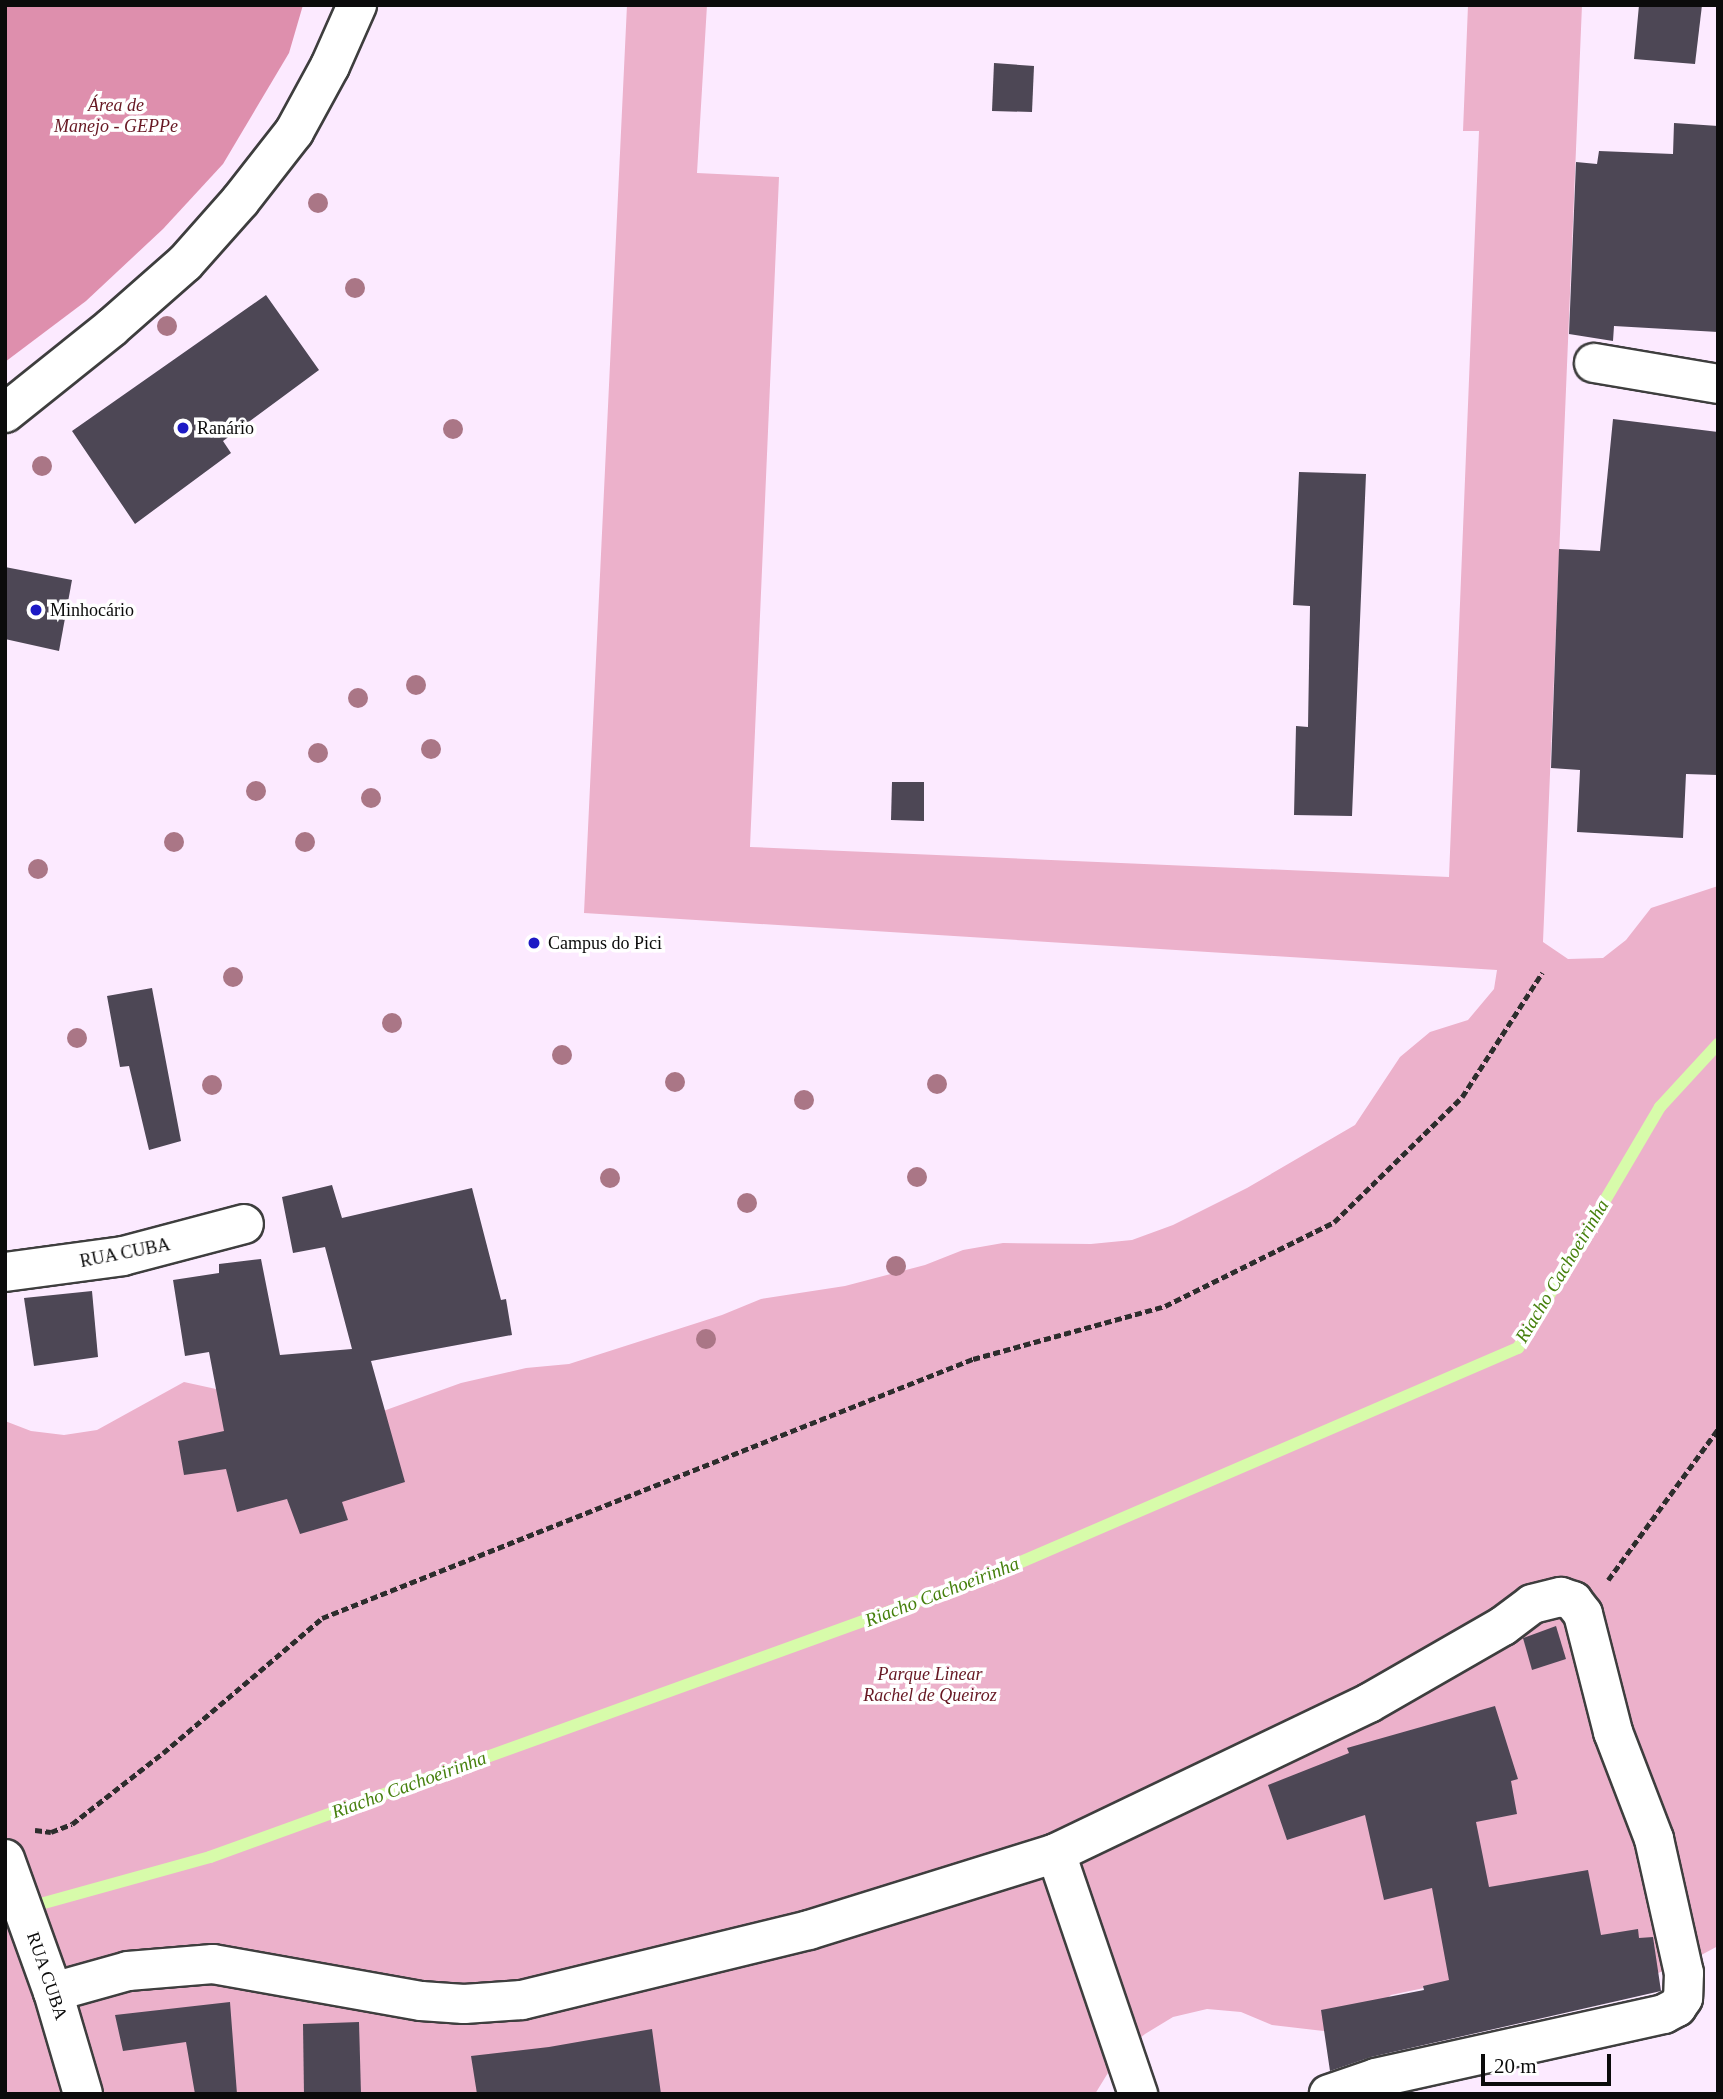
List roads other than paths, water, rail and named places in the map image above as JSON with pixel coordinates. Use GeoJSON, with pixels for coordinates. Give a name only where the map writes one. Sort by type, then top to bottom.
{"type":"FeatureCollection","features":[{"type":"Feature","properties":{"kind":"street"},"geometry":{"type":"LineString","coordinates":[[5,413],[111,328],[185,263],[240,201],[294,132],[330,66],[357,5]]}},
{"type":"Feature","properties":{"kind":"street"},"geometry":{"type":"LineString","coordinates":[[1594,363],[1718,384]]}},
{"type":"Feature","properties":{"kind":"street","name":"RUA CUBA"},"geometry":{"type":"LineString","coordinates":[[5,1272],[123,1256],[244,1224]]}},
{"type":"Feature","properties":{"kind":"street"},"geometry":{"type":"LineString","coordinates":[[49,1980],[213,1964],[421,2001],[464,2004],[522,2000],[809,1930],[1056,1853],[1369,1703],[1503,1626],[1532,1604],[1561,1597],[1573,1601],[1583,1614],[1613,1732],[1654,1839],[1684,1973],[1683,1998],[1677,2007],[1664,2014],[1388,2075],[1329,2094]]}},
{"type":"Feature","properties":{"kind":"street"},"geometry":{"type":"LineString","coordinates":[[1056,1853],[1138,2094]]}},
{"type":"Feature","properties":{"kind":"street","name":"RUA CUBA"},"geometry":{"type":"LineString","coordinates":[[5,1859],[49,1980],[83,2094]]}},
{"type":"Feature","properties":{"kind":"waterway","name":"Riacho Cachoeirinha"},"geometry":{"type":"LineString","coordinates":[[26,1908],[210,1857],[993,1574],[1518,1348],[1660,1107],[1718,1044]]}},
{"type":"Feature","properties":{"kind":"place","name":"Ranário"},"geometry":{"type":"Point","coordinates":[183,428]}},
{"type":"Feature","properties":{"kind":"place","name":"Minhocário"},"geometry":{"type":"Point","coordinates":[36,610]}},
{"type":"Feature","properties":{"kind":"place","name":"Campus do Pici"},"geometry":{"type":"Point","coordinates":[534,943]}},
{"type":"Feature","properties":{"kind":"park label","name":"Área de Manejo - GEPPe"},"geometry":{"type":"Point","coordinates":[116,116]}},
{"type":"Feature","properties":{"kind":"park label","name":"Parque Linear Rachel de Queiroz"},"geometry":{"type":"Point","coordinates":[930,1685]}}]}
